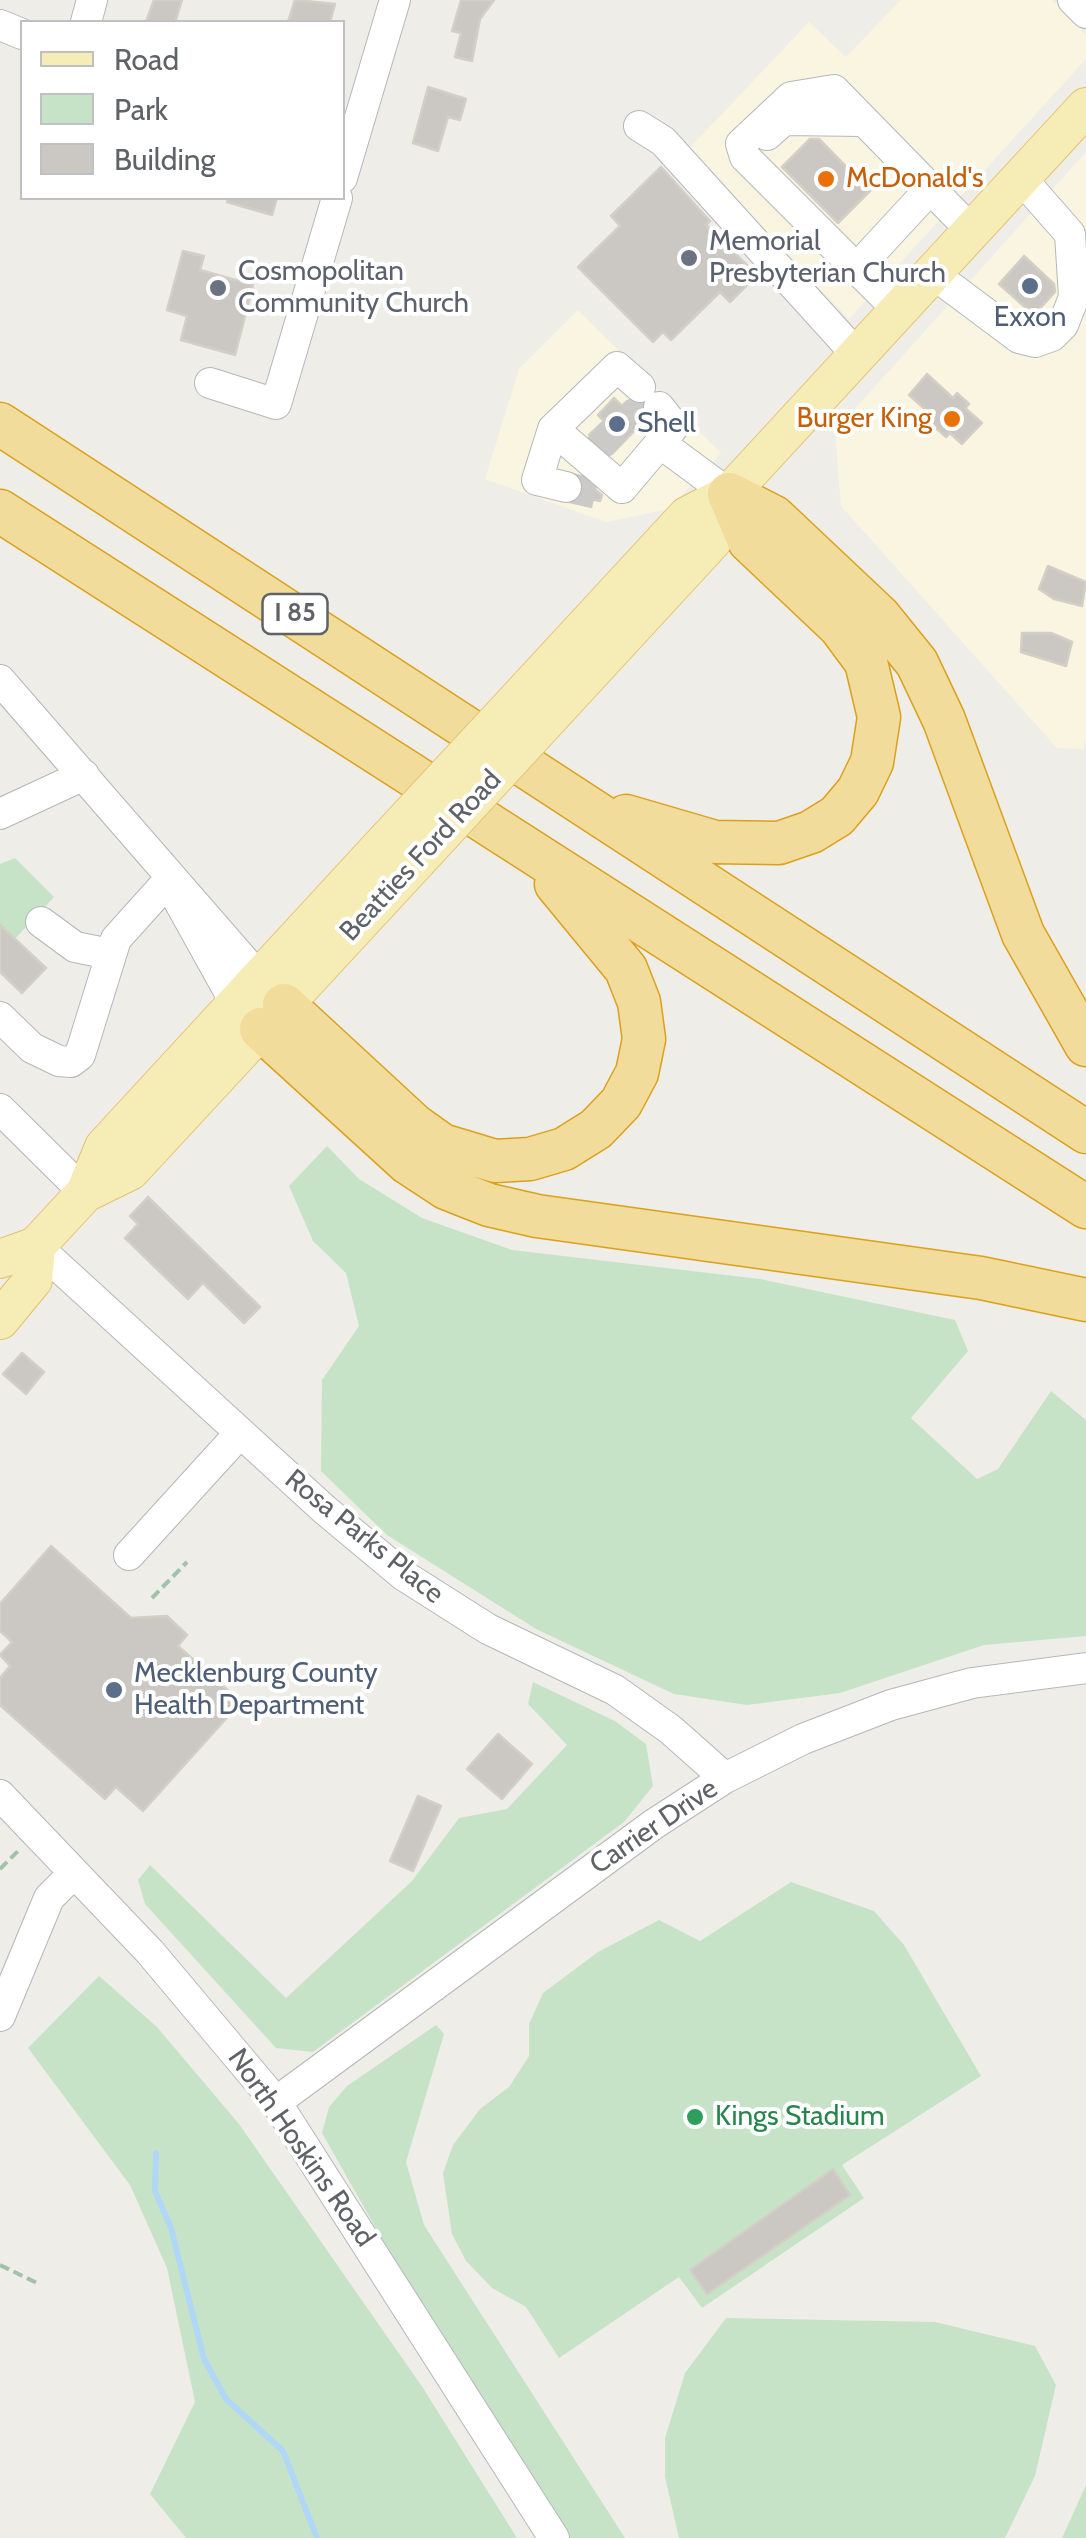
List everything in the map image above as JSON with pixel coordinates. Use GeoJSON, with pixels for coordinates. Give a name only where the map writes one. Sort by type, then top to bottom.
{"type":"FeatureCollection","features":[{"type":"Feature","properties":{"kind":"highway","name":"I 85"},"geometry":{"type":"LineString","coordinates":[[0,424],[1086,1132]]}},
{"type":"Feature","properties":{"kind":"highway"},"geometry":{"type":"LineString","coordinates":[[589,805],[715,842],[763,845],[796,838],[825,825],[848,804],[866,776],[876,747],[879,717],[866,662],[840,626],[749,541],[730,494]]}},
{"type":"Feature","properties":{"kind":"highway"},"geometry":{"type":"LineString","coordinates":[[730,494],[774,518],[879,616],[917,663],[944,720],[1022,934],[1086,1046]]}},
{"type":"Feature","properties":{"kind":"highway","name":"I 85"},"geometry":{"type":"LineString","coordinates":[[0,511],[1086,1207]]}},
{"type":"Feature","properties":{"kind":"highway"},"geometry":{"type":"LineString","coordinates":[[260,1004],[442,1145],[477,1158],[513,1160],[547,1155],[579,1140],[610,1117],[630,1089],[642,1056],[643,1020],[634,985],[617,955],[530,854]]}},
{"type":"Feature","properties":{"kind":"highway"},"geometry":{"type":"LineString","coordinates":[[260,1004],[408,1163],[446,1188],[489,1205],[538,1216],[981,1278],[1086,1300]]}},
{"type":"Feature","properties":{"kind":"main road","name":"Beatties Ford Road"},"geometry":{"type":"LineString","coordinates":[[0,1259],[36,1246],[86,1193],[130,1171],[260,1004],[544,696],[687,516],[730,494],[1086,107]]}},
{"type":"Feature","properties":{"kind":"main road","name":"Beatties Ford Road"},"geometry":{"type":"LineString","coordinates":[[0,1320],[33,1280],[36,1246]]}},
{"type":"Feature","properties":{"kind":"street"},"geometry":{"type":"LineString","coordinates":[[345,168],[395,0]]}},
{"type":"Feature","properties":{"kind":"street"},"geometry":{"type":"LineString","coordinates":[[1073,0],[1086,13]]}},
{"type":"Feature","properties":{"kind":"street"},"geometry":{"type":"LineString","coordinates":[[898,310],[745,158],[741,144],[791,97],[834,90],[972,230]]}},
{"type":"Feature","properties":{"kind":"street"},"geometry":{"type":"LineString","coordinates":[[639,126],[663,141],[857,354]]}},
{"type":"Feature","properties":{"kind":"street"},"geometry":{"type":"LineString","coordinates":[[932,273],[1019,338],[1036,342],[1052,336],[1063,325],[1074,296],[1070,234],[1020,177]]}},
{"type":"Feature","properties":{"kind":"street"},"geometry":{"type":"LineString","coordinates":[[857,268],[930,189]]}},
{"type":"Feature","properties":{"kind":"street"},"geometry":{"type":"LineString","coordinates":[[210,382],[276,404],[336,200]]}},
{"type":"Feature","properties":{"kind":"street"},"geometry":{"type":"LineString","coordinates":[[600,453],[607,377],[618,366],[650,415],[730,494]]}},
{"type":"Feature","properties":{"kind":"street"},"geometry":{"type":"LineString","coordinates":[[566,487],[537,480],[600,453],[650,415]]}},
{"type":"Feature","properties":{"kind":"street"},"geometry":{"type":"LineString","coordinates":[[0,680],[170,879],[183,914],[260,1004]]}},
{"type":"Feature","properties":{"kind":"street"},"geometry":{"type":"LineString","coordinates":[[0,814],[84,775]]}},
{"type":"Feature","properties":{"kind":"street"},"geometry":{"type":"LineString","coordinates":[[0,1017],[32,1048],[71,1062],[80,1055],[110,954],[132,917],[170,879]]}},
{"type":"Feature","properties":{"kind":"street"},"geometry":{"type":"LineString","coordinates":[[41,922],[75,947],[110,954]]}},
{"type":"Feature","properties":{"kind":"street"},"geometry":{"type":"LineString","coordinates":[[0,1109],[86,1193]]}},
{"type":"Feature","properties":{"kind":"street","name":"Rosa Parks Place"},"geometry":{"type":"LineString","coordinates":[[36,1246],[363,1543],[428,1593],[488,1629],[614,1690],[670,1730],[726,1778]]}},
{"type":"Feature","properties":{"kind":"street"},"geometry":{"type":"LineString","coordinates":[[130,1555],[240,1432]]}},
{"type":"Feature","properties":{"kind":"street","name":"Carrier Drive"},"geometry":{"type":"LineString","coordinates":[[276,2102],[654,1824],[726,1778],[802,1739],[904,1701],[1018,1675],[1086,1668]]}},
{"type":"Feature","properties":{"kind":"street","name":"North Hoskins Road"},"geometry":{"type":"LineString","coordinates":[[0,1796],[186,1992],[276,2102],[554,2538]]}},
{"type":"Feature","properties":{"kind":"street"},"geometry":{"type":"LineString","coordinates":[[0,2016],[49,1898],[74,1873]]}},
{"type":"Feature","properties":{"kind":"path"},"geometry":{"type":"LineString","coordinates":[[152,1598],[187,1562]]}},
{"type":"Feature","properties":{"kind":"path"},"geometry":{"type":"LineString","coordinates":[[0,1869],[20,1849]]}},
{"type":"Feature","properties":{"kind":"path"},"geometry":{"type":"LineString","coordinates":[[0,2264],[38,2283]]}},
{"type":"Feature","properties":{"kind":"shaded area"},"geometry":{"type":"Polygon","coordinates":[[[901,0],[1052,0],[1086,35],[1086,59],[849,319],[686,152],[809,22],[846,57],[901,0]]]}},
{"type":"Feature","properties":{"kind":"shaded area"},"geometry":{"type":"Polygon","coordinates":[[[1086,152],[1083,749],[1057,748],[841,506],[835,431],[1086,152]]]}},
{"type":"Feature","properties":{"kind":"shaded area"},"geometry":{"type":"Polygon","coordinates":[[[578,310],[721,453],[669,509],[606,522],[485,479],[519,369],[578,310]]]}},
{"type":"Feature","properties":{"kind":"green space"},"geometry":{"type":"Polygon","coordinates":[[[15,858],[54,897],[15,939],[0,925],[0,864],[15,858]]]}},
{"type":"Feature","properties":{"kind":"green space"},"geometry":{"type":"Polygon","coordinates":[[[327,1146],[359,1179],[422,1218],[512,1250],[760,1279],[955,1320],[968,1351],[911,1418],[977,1479],[998,1469],[1051,1391],[1086,1420],[1086,1636],[984,1645],[840,1693],[747,1705],[674,1694],[536,1629],[387,1535],[321,1471],[322,1380],[359,1326],[346,1273],[313,1241],[289,1186],[327,1146]]]}},
{"type":"Feature","properties":{"kind":"green space"},"geometry":{"type":"Polygon","coordinates":[[[533,1682],[615,1721],[646,1744],[653,1786],[624,1822],[313,2052],[276,2048],[145,1904],[138,1880],[150,1865],[286,1998],[412,1881],[459,1818],[507,1809],[567,1745],[528,1704],[533,1682]]]}},
{"type":"Feature","properties":{"kind":"green space","name":"Kings Stadium"},"geometry":{"type":"Polygon","coordinates":[[[791,1882],[874,1911],[904,1945],[981,2076],[842,2165],[864,2198],[702,2308],[679,2277],[559,2358],[526,2307],[492,2288],[466,2261],[452,2234],[443,2173],[453,2145],[480,2109],[509,2087],[529,2056],[529,2024],[543,1993],[598,1952],[659,1920],[700,1941],[791,1882]]]}},
{"type":"Feature","properties":{"kind":"green space"},"geometry":{"type":"Polygon","coordinates":[[[99,1976],[157,2027],[239,2124],[423,2388],[517,2538],[186,2538],[150,2494],[195,2402],[167,2268],[130,2185],[28,2048],[99,1976]]]}},
{"type":"Feature","properties":{"kind":"green space"},"geometry":{"type":"Polygon","coordinates":[[[436,2025],[444,2034],[406,2162],[424,2225],[625,2538],[564,2538],[438,2338],[322,2133],[329,2107],[347,2086],[436,2025]]]}},
{"type":"Feature","properties":{"kind":"green space"},"geometry":{"type":"Polygon","coordinates":[[[726,2318],[935,2322],[1035,2346],[1056,2385],[1035,2476],[1005,2538],[679,2538],[665,2477],[665,2438],[685,2373],[726,2318]]]}},
{"type":"Feature","properties":{"kind":"green space"},"geometry":{"type":"Polygon","coordinates":[[[1086,2485],[1086,2538],[1062,2538],[1086,2485]]]}},
{"type":"Feature","properties":{"kind":"building"},"geometry":{"type":"Polygon","coordinates":[[[154,0],[182,0],[176,20],[147,20],[154,0]]]}},
{"type":"Feature","properties":{"kind":"building"},"geometry":{"type":"Polygon","coordinates":[[[295,0],[335,4],[331,20],[289,20],[295,0]]]}},
{"type":"Feature","properties":{"kind":"building"},"geometry":{"type":"Polygon","coordinates":[[[461,0],[494,0],[480,19],[472,61],[455,57],[461,33],[452,31],[461,0]]]}},
{"type":"Feature","properties":{"kind":"building"},"geometry":{"type":"Polygon","coordinates":[[[428,87],[466,99],[460,120],[448,117],[438,151],[413,143],[428,87]]]}},
{"type":"Feature","properties":{"kind":"building","name":"McDonald's"},"geometry":{"type":"Polygon","coordinates":[[[810,139],[819,139],[870,191],[838,223],[782,167],[810,139]]]}},
{"type":"Feature","properties":{"kind":"building","name":"Memorial Presbyterian Church"},"geometry":{"type":"Polygon","coordinates":[[[661,167],[710,221],[706,225],[757,275],[730,302],[720,292],[671,340],[663,332],[653,342],[578,267],[620,226],[611,216],[661,167]]]}},
{"type":"Feature","properties":{"kind":"building"},"geometry":{"type":"Polygon","coordinates":[[[228,200],[276,200],[272,215],[228,200]]]}},
{"type":"Feature","properties":{"kind":"building"},"geometry":{"type":"Polygon","coordinates":[[[183,251],[204,256],[200,270],[253,285],[235,355],[181,340],[187,316],[167,310],[183,251]]]}},
{"type":"Feature","properties":{"kind":"building"},"geometry":{"type":"Polygon","coordinates":[[[1024,256],[1054,284],[1055,292],[1034,315],[999,284],[1024,256]]]}},
{"type":"Feature","properties":{"kind":"building","name":"Burger King"},"geometry":{"type":"Polygon","coordinates":[[[927,374],[953,398],[957,393],[969,404],[965,408],[982,423],[962,444],[950,433],[946,437],[923,416],[927,411],[909,395],[927,374]]]}},
{"type":"Feature","properties":{"kind":"building"},"geometry":{"type":"Polygon","coordinates":[[[614,398],[622,406],[627,401],[641,405],[645,420],[612,454],[589,435],[604,421],[598,415],[614,398]]]}},
{"type":"Feature","properties":{"kind":"building"},"geometry":{"type":"Polygon","coordinates":[[[584,481],[602,495],[600,501],[581,497],[584,481]]]}},
{"type":"Feature","properties":{"kind":"building"},"geometry":{"type":"Polygon","coordinates":[[[1048,566],[1086,582],[1082,606],[1054,599],[1039,589],[1048,566]]]}},
{"type":"Feature","properties":{"kind":"building"},"geometry":{"type":"Polygon","coordinates":[[[1022,633],[1051,633],[1072,642],[1066,666],[1021,652],[1022,633]]]}},
{"type":"Feature","properties":{"kind":"building"},"geometry":{"type":"Polygon","coordinates":[[[0,925],[46,968],[22,993],[0,972],[0,925]]]}},
{"type":"Feature","properties":{"kind":"building"},"geometry":{"type":"Polygon","coordinates":[[[148,1197],[260,1307],[244,1323],[203,1283],[188,1299],[125,1238],[138,1224],[130,1216],[148,1197]]]}},
{"type":"Feature","properties":{"kind":"building"},"geometry":{"type":"Polygon","coordinates":[[[22,1353],[44,1372],[26,1394],[3,1374],[22,1353]]]}},
{"type":"Feature","properties":{"kind":"building","name":"Mecklenburg County Health Department"},"geometry":{"type":"Polygon","coordinates":[[[51,1546],[131,1618],[167,1616],[187,1635],[178,1646],[241,1702],[143,1811],[116,1787],[105,1799],[0,1705],[0,1678],[10,1666],[0,1655],[12,1642],[0,1631],[0,1604],[51,1546]]]}},
{"type":"Feature","properties":{"kind":"building"},"geometry":{"type":"Polygon","coordinates":[[[498,1734],[532,1764],[502,1799],[467,1769],[498,1734]]]}},
{"type":"Feature","properties":{"kind":"building"},"geometry":{"type":"Polygon","coordinates":[[[418,1796],[441,1806],[413,1871],[390,1861],[418,1796]]]}},
{"type":"Feature","properties":{"kind":"building"},"geometry":{"type":"Polygon","coordinates":[[[833,2169],[850,2195],[707,2294],[690,2270],[833,2169]]]}},
{"type":"Feature","properties":{"kind":"waterway"},"geometry":{"type":"LineString","coordinates":[[156,2153],[155,2191],[171,2228],[204,2359],[226,2399],[283,2451],[317,2538]]}},
{"type":"Feature","properties":{"kind":"tunnel"},"geometry":{"type":"LineString","coordinates":[[629,399],[648,418]]}},
{"type":"Feature","properties":{"kind":"tunnel"},"geometry":{"type":"LineString","coordinates":[[596,429],[617,449]]}},
{"type":"Feature","properties":{"kind":"tunnel"},"geometry":{"type":"LineString","coordinates":[[566,487],[602,495]]}},
{"type":"Feature","properties":{"kind":"place","name":"McDonald's"},"geometry":{"type":"Point","coordinates":[826,179]}},
{"type":"Feature","properties":{"kind":"place","name":"Memorial Presbyterian Church"},"geometry":{"type":"Point","coordinates":[689,258]}},
{"type":"Feature","properties":{"kind":"place","name":"Exxon"},"geometry":{"type":"Point","coordinates":[1030,286]}},
{"type":"Feature","properties":{"kind":"place","name":"Cosmopolitan Community Church"},"geometry":{"type":"Point","coordinates":[218,288]}},
{"type":"Feature","properties":{"kind":"place","name":"Burger King"},"geometry":{"type":"Point","coordinates":[952,419]}},
{"type":"Feature","properties":{"kind":"place","name":"Shell"},"geometry":{"type":"Point","coordinates":[617,424]}},
{"type":"Feature","properties":{"kind":"place","name":"Mecklenburg County Health Department"},"geometry":{"type":"Point","coordinates":[114,1690]}},
{"type":"Feature","properties":{"kind":"place","name":"Kings Stadium"},"geometry":{"type":"Point","coordinates":[695,2117]}}]}
